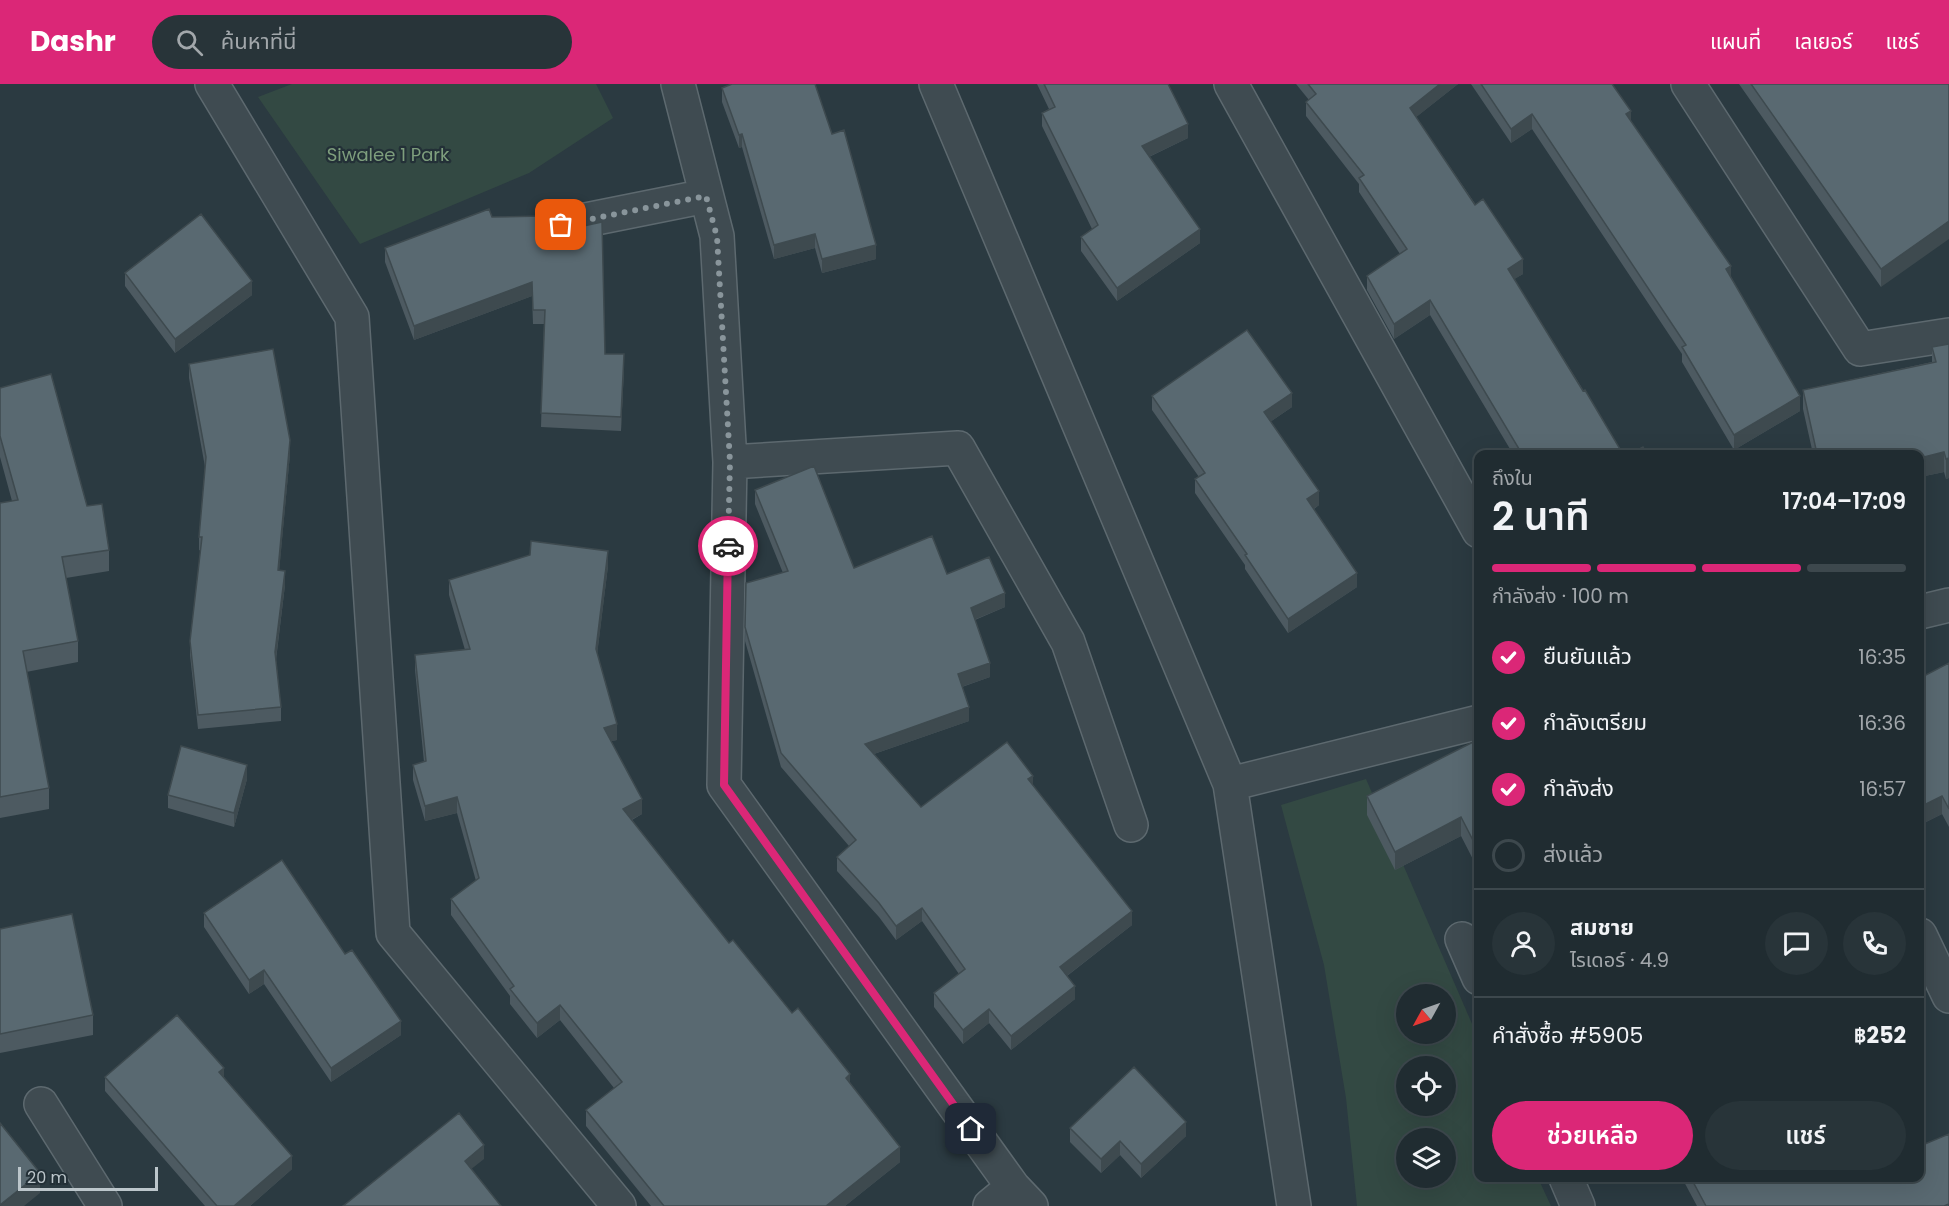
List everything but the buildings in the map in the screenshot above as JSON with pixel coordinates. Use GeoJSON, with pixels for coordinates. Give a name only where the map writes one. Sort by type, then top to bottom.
{"type":"FeatureCollection","features":[{"type":"Feature","properties":{"kind":"street"},"geometry":{"type":"LineString","coordinates":[[212,84],[352,317],[393,933],[619,1206]]}},
{"type":"Feature","properties":{"kind":"street"},"geometry":{"type":"LineString","coordinates":[[678,84],[717,237],[730,462],[724,785],[1011,1200]]}},
{"type":"Feature","properties":{"kind":"street"},"geometry":{"type":"LineString","coordinates":[[936,84],[1230,784],[1294,1206]]}},
{"type":"Feature","properties":{"kind":"street"},"geometry":{"type":"LineString","coordinates":[[1232,84],[1474,522]]}},
{"type":"Feature","properties":{"kind":"street"},"geometry":{"type":"LineString","coordinates":[[1688,84],[1860,349],[1949,335]]}},
{"type":"Feature","properties":{"kind":"street"},"geometry":{"type":"LineString","coordinates":[[561,225],[706,196]]}},
{"type":"Feature","properties":{"kind":"street"},"geometry":{"type":"LineString","coordinates":[[730,462],[958,448],[1068,642],[1131,825]]}},
{"type":"Feature","properties":{"kind":"street"},"geometry":{"type":"LineString","coordinates":[[1924,611],[1949,605]]}},
{"type":"Feature","properties":{"kind":"street"},"geometry":{"type":"LineString","coordinates":[[1230,784],[1474,723]]}},
{"type":"Feature","properties":{"kind":"street"},"geometry":{"type":"LineString","coordinates":[[1462,939],[1474,967]]}},
{"type":"Feature","properties":{"kind":"street"},"geometry":{"type":"LineString","coordinates":[[1924,943],[1949,996]]}},
{"type":"Feature","properties":{"kind":"street"},"geometry":{"type":"LineString","coordinates":[[41,1104],[105,1206]]}},
{"type":"Feature","properties":{"kind":"street"},"geometry":{"type":"LineString","coordinates":[[1568,1182],[1578,1206]]}},
{"type":"Feature","properties":{"kind":"green space","name":"Siwalee 1 Park"},"geometry":{"type":"Polygon","coordinates":[[[292,84],[596,84],[613,118],[529,173],[360,244],[258,97],[292,84]]]}},
{"type":"Feature","properties":{"kind":"green space"},"geometry":{"type":"Polygon","coordinates":[[[1366,779],[1455,984],[1396,984],[1396,1044],[1456,1044],[1456,987],[1474,1028],[1474,1182],[1540,1182],[1551,1206],[1357,1206],[1346,1098],[1324,965],[1281,805],[1366,779]]]}},
{"type":"Feature","properties":{"kind":"way so far"},"geometry":{"type":"LineString","coordinates":[[561,225],[706,196],[717,237],[730,462],[728,546]]}},
{"type":"Feature","properties":{"kind":"route"},"geometry":{"type":"LineString","coordinates":[[728,546],[724,785],[971,1129]]}}]}
